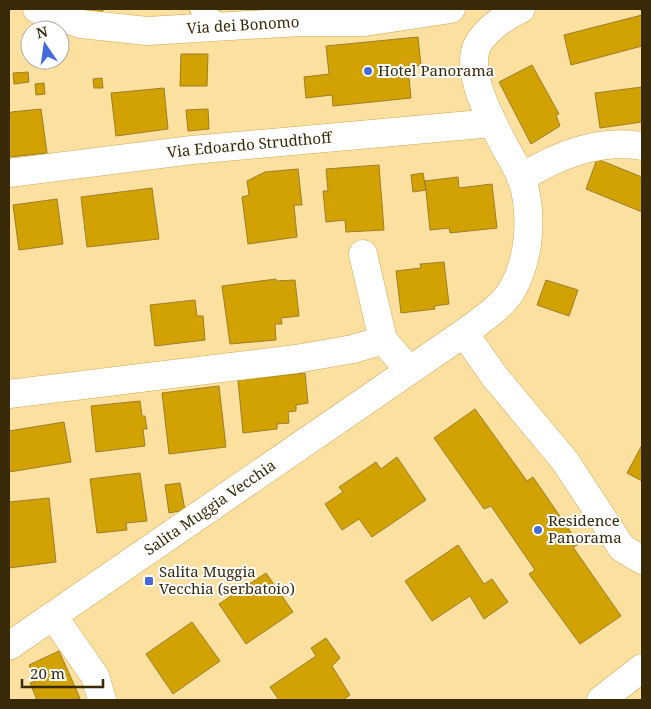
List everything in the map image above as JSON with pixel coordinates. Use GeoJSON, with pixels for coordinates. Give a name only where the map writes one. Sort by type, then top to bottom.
{"type":"FeatureCollection","features":[{"type":"Feature","properties":{"kind":"street","name":"Via dei Bonomo"},"geometry":{"type":"LineString","coordinates":[[37,9],[81,24],[147,32],[300,22],[365,22],[451,9]]}},
{"type":"Feature","properties":{"kind":"street","name":"Salita Muggia Vecchia"},"geometry":{"type":"LineString","coordinates":[[9,646],[464,333],[486,317],[511,290],[527,246],[527,207],[521,178],[492,123],[481,97],[475,70],[475,51],[491,28],[521,9]]}},
{"type":"Feature","properties":{"kind":"street","name":"Via Edoardo Strudthoff"},"geometry":{"type":"LineString","coordinates":[[9,174],[192,150],[492,123]]}},
{"type":"Feature","properties":{"kind":"street"},"geometry":{"type":"LineString","coordinates":[[521,178],[546,162],[582,148],[630,144],[642,146]]}},
{"type":"Feature","properties":{"kind":"street"},"geometry":{"type":"LineString","coordinates":[[363,254],[383,340],[409,370]]}},
{"type":"Feature","properties":{"kind":"street"},"geometry":{"type":"LineString","coordinates":[[464,333],[495,377],[565,461],[622,548],[642,560]]}},
{"type":"Feature","properties":{"kind":"street"},"geometry":{"type":"LineString","coordinates":[[9,394],[296,359],[353,349],[383,340]]}},
{"type":"Feature","properties":{"kind":"street"},"geometry":{"type":"LineString","coordinates":[[53,616],[95,676],[102,700]]}},
{"type":"Feature","properties":{"kind":"street"},"geometry":{"type":"LineString","coordinates":[[602,700],[642,668]]}},
{"type":"Feature","properties":{"kind":"lane"},"geometry":{"type":"LineString","coordinates":[[198,9],[230,26]]}},
{"type":"Feature","properties":{"kind":"building"},"geometry":{"type":"Polygon","coordinates":[[[60,9],[103,9],[102,15],[84,10],[82,15],[60,9]]]}},
{"type":"Feature","properties":{"kind":"building"},"geometry":{"type":"Polygon","coordinates":[[[642,15],[642,46],[571,65],[564,35],[642,15]]]}},
{"type":"Feature","properties":{"kind":"building","name":"Hotel Panorama"},"geometry":{"type":"Polygon","coordinates":[[[418,37],[421,65],[408,67],[411,98],[333,106],[332,95],[306,98],[304,77],[329,74],[326,46],[418,37]]]}},
{"type":"Feature","properties":{"kind":"building"},"geometry":{"type":"Polygon","coordinates":[[[181,54],[208,54],[207,86],[180,86],[181,54]]]}},
{"type":"Feature","properties":{"kind":"building"},"geometry":{"type":"Polygon","coordinates":[[[532,65],[559,114],[556,115],[560,126],[531,144],[499,82],[532,65]]]}},
{"type":"Feature","properties":{"kind":"building"},"geometry":{"type":"Polygon","coordinates":[[[28,72],[29,82],[14,84],[13,73],[28,72]]]}},
{"type":"Feature","properties":{"kind":"building"},"geometry":{"type":"Polygon","coordinates":[[[102,78],[103,88],[94,88],[93,79],[102,78]]]}},
{"type":"Feature","properties":{"kind":"building"},"geometry":{"type":"Polygon","coordinates":[[[44,83],[45,94],[36,95],[35,84],[44,83]]]}},
{"type":"Feature","properties":{"kind":"building"},"geometry":{"type":"Polygon","coordinates":[[[642,87],[642,122],[600,128],[595,93],[642,87]]]}},
{"type":"Feature","properties":{"kind":"building"},"geometry":{"type":"Polygon","coordinates":[[[164,88],[168,129],[116,136],[111,93],[164,88]]]}},
{"type":"Feature","properties":{"kind":"building"},"geometry":{"type":"Polygon","coordinates":[[[41,109],[47,153],[9,157],[9,114],[11,112],[41,109]]]}},
{"type":"Feature","properties":{"kind":"building"},"geometry":{"type":"Polygon","coordinates":[[[208,109],[209,129],[188,131],[186,110],[208,109]]]}},
{"type":"Feature","properties":{"kind":"building"},"geometry":{"type":"Polygon","coordinates":[[[597,159],[642,177],[642,212],[586,189],[597,159]]]}},
{"type":"Feature","properties":{"kind":"building"},"geometry":{"type":"Polygon","coordinates":[[[379,165],[384,230],[346,232],[345,220],[326,222],[323,191],[328,191],[326,169],[379,165]]]}},
{"type":"Feature","properties":{"kind":"building"},"geometry":{"type":"Polygon","coordinates":[[[298,169],[302,205],[294,205],[297,237],[248,244],[242,197],[249,195],[247,181],[265,172],[298,169]]]}},
{"type":"Feature","properties":{"kind":"building"},"geometry":{"type":"Polygon","coordinates":[[[423,173],[426,190],[413,192],[411,175],[423,173]]]}},
{"type":"Feature","properties":{"kind":"building"},"geometry":{"type":"Polygon","coordinates":[[[458,177],[459,188],[492,184],[497,228],[450,233],[449,228],[430,230],[425,181],[458,177]]]}},
{"type":"Feature","properties":{"kind":"building"},"geometry":{"type":"Polygon","coordinates":[[[152,188],[159,239],[87,247],[81,197],[152,188]]]}},
{"type":"Feature","properties":{"kind":"building"},"geometry":{"type":"Polygon","coordinates":[[[57,199],[63,244],[19,250],[13,205],[57,199]]]}},
{"type":"Feature","properties":{"kind":"building"},"geometry":{"type":"Polygon","coordinates":[[[444,262],[449,304],[434,306],[435,309],[401,313],[396,271],[421,268],[420,264],[444,262]]]}},
{"type":"Feature","properties":{"kind":"building"},"geometry":{"type":"Polygon","coordinates":[[[276,279],[276,281],[295,280],[299,316],[281,318],[282,324],[275,324],[276,340],[230,344],[222,286],[276,279]]]}},
{"type":"Feature","properties":{"kind":"building"},"geometry":{"type":"Polygon","coordinates":[[[546,280],[578,290],[569,316],[537,305],[546,280]]]}},
{"type":"Feature","properties":{"kind":"building"},"geometry":{"type":"Polygon","coordinates":[[[195,300],[197,316],[203,316],[205,340],[155,346],[150,305],[195,300]]]}},
{"type":"Feature","properties":{"kind":"building"},"geometry":{"type":"Polygon","coordinates":[[[305,373],[308,403],[296,405],[296,411],[288,412],[289,423],[277,424],[277,429],[243,433],[238,380],[305,373]]]}},
{"type":"Feature","properties":{"kind":"building"},"geometry":{"type":"Polygon","coordinates":[[[219,386],[226,447],[169,454],[162,393],[219,386]]]}},
{"type":"Feature","properties":{"kind":"building"},"geometry":{"type":"Polygon","coordinates":[[[140,401],[142,416],[145,416],[147,429],[143,429],[145,446],[96,452],[91,406],[140,401]]]}},
{"type":"Feature","properties":{"kind":"building","name":"Residence Panorama"},"geometry":{"type":"Polygon","coordinates":[[[475,409],[527,481],[533,477],[579,544],[573,547],[621,616],[580,644],[529,574],[535,570],[491,506],[484,509],[434,438],[475,409]]]}},
{"type":"Feature","properties":{"kind":"building"},"geometry":{"type":"Polygon","coordinates":[[[64,422],[71,462],[9,472],[9,431],[64,422]]]}},
{"type":"Feature","properties":{"kind":"building"},"geometry":{"type":"Polygon","coordinates":[[[642,445],[642,481],[627,473],[642,445]]]}},
{"type":"Feature","properties":{"kind":"building"},"geometry":{"type":"Polygon","coordinates":[[[397,457],[426,500],[372,537],[359,519],[342,530],[325,504],[343,492],[339,487],[376,462],[381,469],[397,457]]]}},
{"type":"Feature","properties":{"kind":"building"},"geometry":{"type":"Polygon","coordinates":[[[140,473],[147,521],[126,523],[127,530],[97,533],[90,479],[140,473]]]}},
{"type":"Feature","properties":{"kind":"building"},"geometry":{"type":"Polygon","coordinates":[[[180,483],[185,510],[169,513],[165,485],[180,483]]]}},
{"type":"Feature","properties":{"kind":"building"},"geometry":{"type":"Polygon","coordinates":[[[49,498],[56,562],[9,568],[9,502],[49,498]]]}},
{"type":"Feature","properties":{"kind":"building"},"geometry":{"type":"Polygon","coordinates":[[[458,545],[484,584],[492,579],[508,602],[484,619],[470,596],[432,621],[405,581],[458,545]]]}},
{"type":"Feature","properties":{"kind":"building"},"geometry":{"type":"Polygon","coordinates":[[[266,573],[293,612],[246,644],[219,604],[266,573]]]}},
{"type":"Feature","properties":{"kind":"building"},"geometry":{"type":"Polygon","coordinates":[[[192,622],[220,661],[173,694],[146,654],[192,622]]]}},
{"type":"Feature","properties":{"kind":"building"},"geometry":{"type":"Polygon","coordinates":[[[326,638],[340,658],[332,666],[350,695],[343,700],[279,700],[270,687],[316,656],[311,648],[326,638]]]}},
{"type":"Feature","properties":{"kind":"building"},"geometry":{"type":"Polygon","coordinates":[[[59,651],[80,698],[75,700],[37,700],[30,683],[36,681],[29,665],[59,651]]]}},
{"type":"Feature","properties":{"kind":"place","name":"Hotel Panorama"},"geometry":{"type":"Point","coordinates":[368,71]}},
{"type":"Feature","properties":{"kind":"place","name":"Residence Panorama"},"geometry":{"type":"Point","coordinates":[538,530]}},
{"type":"Feature","properties":{"kind":"place","name":"Salita Muggia Vecchia (serbatoio)"},"geometry":{"type":"Point","coordinates":[149,581]}}]}
